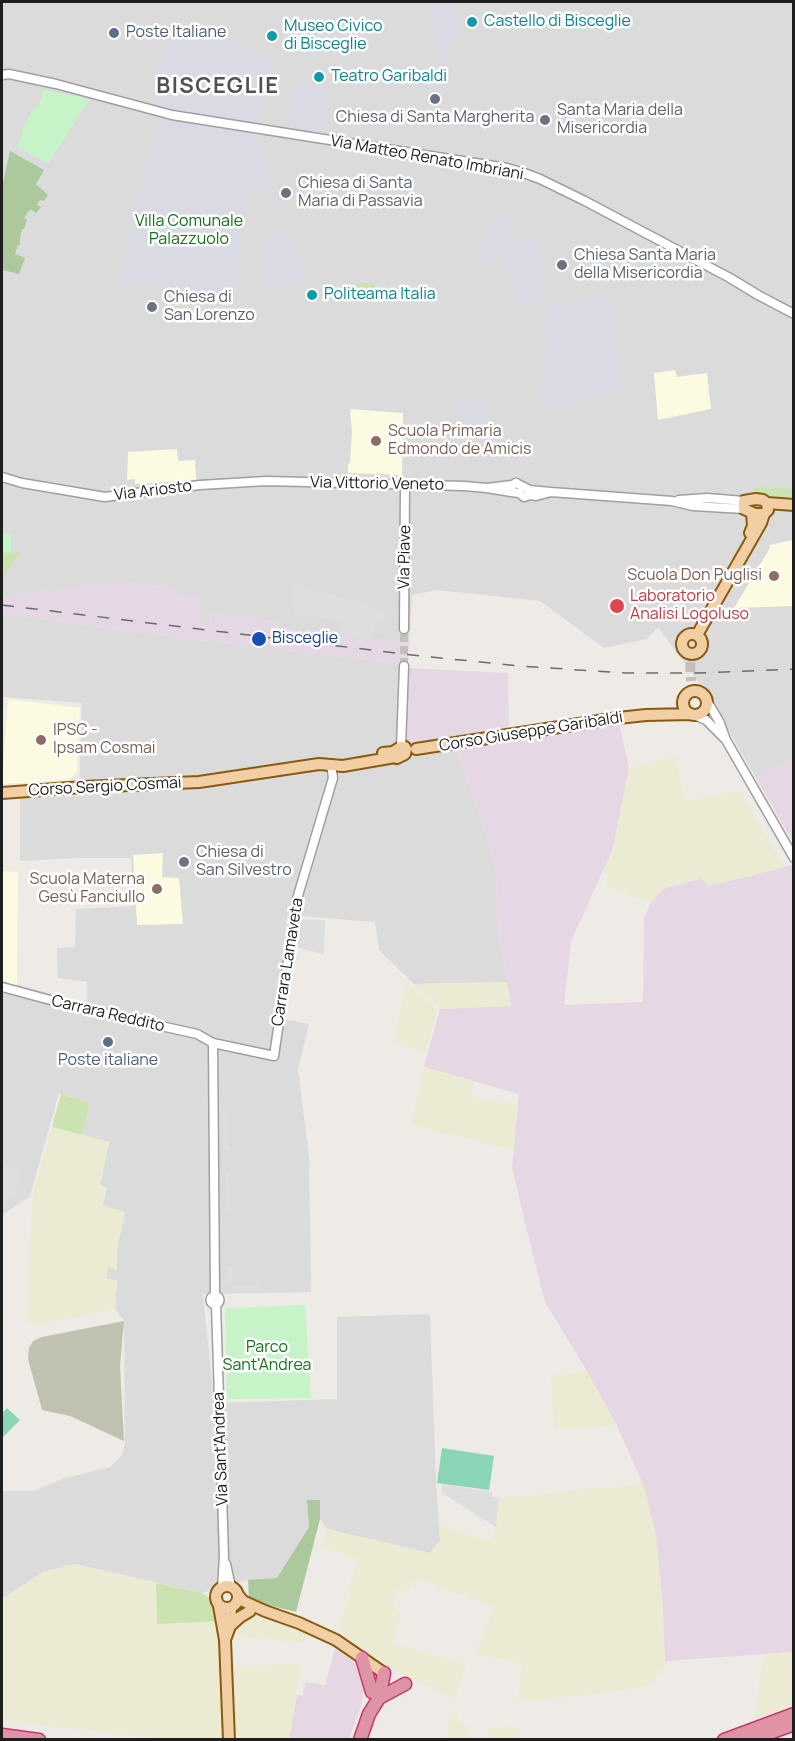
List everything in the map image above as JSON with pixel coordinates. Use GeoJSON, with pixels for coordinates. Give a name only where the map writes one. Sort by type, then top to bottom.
{"type":"FeatureCollection","features":[{"type":"Feature","properties":{"kind":"highway"},"geometry":{"type":"LineString","coordinates":[[362,1658],[375,1695]]}},
{"type":"Feature","properties":{"kind":"highway"},"geometry":{"type":"LineString","coordinates":[[360,1740],[384,1673]]}},
{"type":"Feature","properties":{"kind":"highway"},"geometry":{"type":"LineString","coordinates":[[375,1695],[405,1684]]}},
{"type":"Feature","properties":{"kind":"highway"},"geometry":{"type":"LineString","coordinates":[[369,1714],[369,1740]]}},
{"type":"Feature","properties":{"kind":"highway"},"geometry":{"type":"LineString","coordinates":[[724,1740],[794,1714]]}},
{"type":"Feature","properties":{"kind":"highway"},"geometry":{"type":"LineString","coordinates":[[751,1740],[794,1724]]}},
{"type":"Feature","properties":{"kind":"highway"},"geometry":{"type":"LineString","coordinates":[[2,1735],[39,1740]]}},
{"type":"Feature","properties":{"kind":"main road"},"geometry":{"type":"LineString","coordinates":[[766,509],[794,505]]}},
{"type":"Feature","properties":{"kind":"main road"},"geometry":{"type":"LineString","coordinates":[[746,508],[794,512]]}},
{"type":"Feature","properties":{"kind":"main road"},"geometry":{"type":"LineString","coordinates":[[694,635],[752,530],[753,519],[746,508]]}},
{"type":"Feature","properties":{"kind":"main road"},"geometry":{"type":"LineString","coordinates":[[694,635],[761,523],[766,509]]}},
{"type":"Feature","properties":{"kind":"main road"},"geometry":{"type":"LineString","coordinates":[[694,635],[701,640],[701,646],[698,651],[691,653],[682,646],[682,640],[694,635]]}},
{"type":"Feature","properties":{"kind":"main road"},"geometry":{"type":"LineString","coordinates":[[701,693],[707,701],[704,711],[692,714],[684,707],[689,695],[701,693]]}},
{"type":"Feature","properties":{"kind":"main road","name":"Corso Giuseppe Garibaldi"},"geometry":{"type":"LineString","coordinates":[[208,781],[319,764],[331,765],[343,759],[646,715],[673,708],[689,695]]}},
{"type":"Feature","properties":{"kind":"main road","name":"Corso Giuseppe Garibaldi"},"geometry":{"type":"LineString","coordinates":[[646,715],[692,714]]}},
{"type":"Feature","properties":{"kind":"main road","name":"Corso Sergio Cosmai"},"geometry":{"type":"LineString","coordinates":[[2,793],[208,781]]}},
{"type":"Feature","properties":{"kind":"main road"},"geometry":{"type":"LineString","coordinates":[[229,1598],[250,1611]]}},
{"type":"Feature","properties":{"kind":"main road"},"geometry":{"type":"LineString","coordinates":[[229,1598],[243,1601],[316,1630],[336,1640],[384,1673]]}},
{"type":"Feature","properties":{"kind":"main road","name":"Via Sant'Andrea"},"geometry":{"type":"LineString","coordinates":[[225,1640],[230,1626],[229,1598]]}},
{"type":"Feature","properties":{"kind":"main road","name":"Via Sant'Andrea"},"geometry":{"type":"LineString","coordinates":[[229,1598],[225,1640],[229,1740]]}},
{"type":"Feature","properties":{"kind":"main road"},"geometry":{"type":"LineString","coordinates":[[230,1626],[250,1611],[265,1611]]}},
{"type":"Feature","properties":{"kind":"street","name":"Via Matteo Renato Imbriani"},"geometry":{"type":"LineString","coordinates":[[2,75],[9,74],[56,84],[172,115],[506,168],[524,173],[603,211],[794,314]]}},
{"type":"Feature","properties":{"kind":"street","name":"Via Ariosto"},"geometry":{"type":"LineString","coordinates":[[2,477],[22,483],[105,497],[200,485]]}},
{"type":"Feature","properties":{"kind":"street","name":"Via Vittorio Veneto"},"geometry":{"type":"LineString","coordinates":[[200,485],[266,481],[464,486],[512,489],[524,497],[530,492],[536,496],[551,492],[672,501],[691,498],[746,508]]}},
{"type":"Feature","properties":{"kind":"street","name":"Via Piave"},"geometry":{"type":"LineString","coordinates":[[404,629],[405,485]]}},
{"type":"Feature","properties":{"kind":"street"},"geometry":{"type":"LineString","coordinates":[[402,751],[404,666]]}},
{"type":"Feature","properties":{"kind":"street"},"geometry":{"type":"LineString","coordinates":[[707,701],[719,721],[726,740],[794,858]]}},
{"type":"Feature","properties":{"kind":"street"},"geometry":{"type":"LineString","coordinates":[[692,714],[706,720],[726,740]]}},
{"type":"Feature","properties":{"kind":"street","name":"Carrara Lamaveta"},"geometry":{"type":"LineString","coordinates":[[274,1056],[297,899],[333,778],[331,765]]}},
{"type":"Feature","properties":{"kind":"street","name":"Carrara Reddito"},"geometry":{"type":"LineString","coordinates":[[2,987],[80,1008],[197,1034],[213,1042],[274,1056]]}},
{"type":"Feature","properties":{"kind":"street","name":"Via Sant'Andrea"},"geometry":{"type":"LineString","coordinates":[[213,1042],[216,1300],[224,1557],[229,1598]]}},
{"type":"Feature","properties":{"kind":"shaded area"},"geometry":{"type":"Polygon","coordinates":[[[2,2],[793,2],[793,758],[756,778],[708,695],[658,627],[647,639],[604,648],[540,601],[437,590],[412,595],[409,643],[277,628],[278,622],[211,614],[210,624],[199,624],[177,594],[178,589],[124,582],[2,597],[2,2]]]}},
{"type":"Feature","properties":{"kind":"shaded area"},"geometry":{"type":"Polygon","coordinates":[[[431,2],[468,2],[469,10],[463,10],[462,5],[455,6],[456,12],[460,12],[461,24],[457,24],[458,31],[462,31],[463,39],[449,40],[450,55],[441,57],[431,2]]]}},
{"type":"Feature","properties":{"kind":"shaded area"},"geometry":{"type":"Polygon","coordinates":[[[189,24],[267,56],[257,139],[273,191],[248,194],[236,281],[238,291],[199,294],[189,286],[122,283],[145,170],[162,120],[149,115],[159,87],[148,83],[174,40],[189,24]]]}},
{"type":"Feature","properties":{"kind":"shaded area"},"geometry":{"type":"Polygon","coordinates":[[[295,85],[329,90],[323,140],[285,134],[295,85]]]}},
{"type":"Feature","properties":{"kind":"shaded area"},"geometry":{"type":"Polygon","coordinates":[[[487,218],[513,219],[512,240],[542,242],[545,305],[595,299],[609,301],[620,391],[566,404],[547,406],[540,404],[545,347],[545,306],[523,305],[518,301],[506,256],[486,262],[479,241],[483,240],[483,236],[488,236],[487,218]]]}},
{"type":"Feature","properties":{"kind":"shaded area"},"geometry":{"type":"Polygon","coordinates":[[[286,229],[306,274],[304,284],[264,289],[264,238],[286,229]]]}},
{"type":"Feature","properties":{"kind":"shaded area"},"geometry":{"type":"Polygon","coordinates":[[[675,370],[677,377],[707,373],[711,409],[658,420],[654,373],[675,370]]]}},
{"type":"Feature","properties":{"kind":"shaded area"},"geometry":{"type":"Polygon","coordinates":[[[476,398],[481,401],[486,410],[487,419],[497,429],[504,431],[505,440],[494,448],[490,455],[456,408],[460,399],[476,398]]]}},
{"type":"Feature","properties":{"kind":"shaded area","name":"Scuola Primaria Edmondo de Amicis"},"geometry":{"type":"Polygon","coordinates":[[[350,409],[403,413],[402,475],[348,473],[352,432],[350,409]]]}},
{"type":"Feature","properties":{"kind":"shaded area"},"geometry":{"type":"Polygon","coordinates":[[[177,449],[178,461],[195,460],[196,480],[135,484],[135,479],[127,480],[128,452],[177,449]]]}},
{"type":"Feature","properties":{"kind":"shaded area","name":"Scuola Don Puglisi"},"geometry":{"type":"Polygon","coordinates":[[[793,540],[793,606],[734,608],[770,548],[769,545],[793,540]]]}},
{"type":"Feature","properties":{"kind":"shaded area"},"geometry":{"type":"Polygon","coordinates":[[[123,582],[178,589],[178,594],[199,596],[200,624],[210,624],[211,614],[229,615],[278,622],[278,628],[409,643],[408,665],[128,631],[2,613],[2,597],[123,582]]]}},
{"type":"Feature","properties":{"kind":"shaded area"},"geometry":{"type":"Polygon","coordinates":[[[294,584],[375,607],[386,615],[377,623],[372,638],[340,634],[341,621],[296,615],[293,606],[294,584]]]}},
{"type":"Feature","properties":{"kind":"shaded area"},"geometry":{"type":"Polygon","coordinates":[[[2,613],[128,631],[408,665],[407,730],[453,739],[491,848],[496,874],[498,926],[507,982],[414,984],[379,950],[375,922],[287,915],[277,1018],[309,1024],[298,1069],[309,1157],[311,1292],[203,1294],[214,1403],[337,1399],[337,1317],[430,1314],[440,1541],[430,1553],[327,1529],[320,1519],[320,1500],[307,1501],[309,1527],[277,1579],[248,1580],[202,1593],[75,1564],[43,1572],[2,1599],[2,1491],[34,1491],[62,1479],[110,1467],[122,1455],[125,1443],[124,1320],[115,1309],[117,1281],[106,1278],[108,1268],[117,1269],[117,1249],[125,1213],[102,1205],[100,1186],[109,1142],[83,1135],[90,1102],[59,1093],[30,1196],[2,1215],[2,980],[87,1004],[87,982],[58,978],[57,948],[75,947],[76,909],[134,906],[131,858],[20,861],[20,798],[79,796],[82,703],[4,697],[2,730],[2,613]]]}},
{"type":"Feature","properties":{"kind":"shaded area"},"geometry":{"type":"Polygon","coordinates":[[[408,668],[508,673],[509,739],[619,723],[629,768],[613,849],[571,941],[564,1005],[643,1002],[644,917],[651,903],[663,889],[703,878],[709,886],[793,865],[793,1652],[665,1661],[662,1594],[643,1484],[617,1426],[545,1302],[512,1167],[519,1094],[424,1067],[440,1009],[511,1006],[498,926],[496,874],[491,848],[453,739],[413,742],[409,740],[407,730],[408,668]]]}},
{"type":"Feature","properties":{"kind":"shaded area","name":"IPSC - Ipsam Cosmai"},"geometry":{"type":"Polygon","coordinates":[[[8,699],[80,708],[77,772],[71,778],[2,784],[8,699]]]}},
{"type":"Feature","properties":{"kind":"shaded area"},"geometry":{"type":"Polygon","coordinates":[[[676,756],[684,801],[741,791],[784,868],[708,886],[702,878],[663,889],[651,903],[605,885],[610,875],[603,872],[613,849],[629,768],[676,756]]]}},
{"type":"Feature","properties":{"kind":"shaded area"},"geometry":{"type":"Polygon","coordinates":[[[793,758],[793,842],[756,778],[793,758]]]}},
{"type":"Feature","properties":{"kind":"shaded area","name":"Scuola Materna Gesù Fanciullo"},"geometry":{"type":"Polygon","coordinates":[[[163,853],[162,877],[179,878],[183,924],[137,925],[133,855],[163,853]]]}},
{"type":"Feature","properties":{"kind":"shaded area"},"geometry":{"type":"Polygon","coordinates":[[[2,871],[18,872],[17,986],[2,981],[2,871]]]}},
{"type":"Feature","properties":{"kind":"shaded area"},"geometry":{"type":"Polygon","coordinates":[[[299,919],[325,920],[324,954],[295,947],[299,919]]]}},
{"type":"Feature","properties":{"kind":"shaded area"},"geometry":{"type":"Polygon","coordinates":[[[507,982],[511,1006],[440,1009],[414,984],[507,982]]]}},
{"type":"Feature","properties":{"kind":"shaded area"},"geometry":{"type":"Polygon","coordinates":[[[407,983],[437,1010],[425,1053],[393,1043],[407,983]]]}},
{"type":"Feature","properties":{"kind":"shaded area"},"geometry":{"type":"Polygon","coordinates":[[[424,1067],[474,1081],[471,1097],[518,1105],[514,1150],[411,1125],[424,1067]]]}},
{"type":"Feature","properties":{"kind":"shaded area"},"geometry":{"type":"Polygon","coordinates":[[[224,1112],[229,1112],[229,1150],[224,1150],[224,1112]]]}},
{"type":"Feature","properties":{"kind":"shaded area"},"geometry":{"type":"Polygon","coordinates":[[[52,1127],[109,1142],[100,1185],[107,1188],[103,1205],[125,1212],[117,1249],[117,1270],[108,1268],[106,1278],[117,1281],[115,1309],[36,1325],[27,1320],[26,1315],[33,1192],[52,1127]]]}},
{"type":"Feature","properties":{"kind":"shaded area"},"geometry":{"type":"Polygon","coordinates":[[[2,1164],[21,1168],[15,1193],[8,1201],[2,1203],[2,1164]]]}},
{"type":"Feature","properties":{"kind":"shaded area"},"geometry":{"type":"Polygon","coordinates":[[[225,1172],[229,1172],[230,1211],[226,1211],[225,1172]]]}},
{"type":"Feature","properties":{"kind":"shaded area"},"geometry":{"type":"Polygon","coordinates":[[[227,1266],[232,1266],[232,1285],[228,1285],[227,1266]]]}},
{"type":"Feature","properties":{"kind":"shaded area"},"geometry":{"type":"Polygon","coordinates":[[[232,1285],[258,1285],[258,1289],[232,1289],[232,1285]]]}},
{"type":"Feature","properties":{"kind":"shaded area"},"geometry":{"type":"Polygon","coordinates":[[[124,1321],[120,1365],[124,1441],[70,1416],[42,1410],[28,1359],[29,1348],[33,1341],[42,1337],[124,1321]]]}},
{"type":"Feature","properties":{"kind":"shaded area"},"geometry":{"type":"Polygon","coordinates":[[[587,1371],[617,1426],[554,1429],[551,1376],[587,1371]]]}},
{"type":"Feature","properties":{"kind":"shaded area"},"geometry":{"type":"Polygon","coordinates":[[[442,1484],[492,1492],[492,1497],[499,1498],[496,1527],[442,1493],[442,1484]]]}},
{"type":"Feature","properties":{"kind":"shaded area"},"geometry":{"type":"Polygon","coordinates":[[[643,1484],[656,1534],[665,1661],[663,1668],[650,1684],[640,1688],[542,1700],[518,1700],[522,1663],[475,1654],[494,1607],[414,1578],[409,1591],[397,1588],[392,1602],[401,1616],[392,1644],[466,1664],[455,1699],[384,1665],[337,1630],[351,1595],[348,1589],[358,1559],[322,1547],[327,1529],[430,1553],[440,1541],[439,1525],[492,1542],[499,1498],[643,1484]]]}},
{"type":"Feature","properties":{"kind":"shaded area"},"geometry":{"type":"Polygon","coordinates":[[[75,1564],[156,1583],[157,1624],[218,1621],[223,1739],[164,1739],[2,1720],[2,1599],[43,1572],[75,1564]]]}},
{"type":"Feature","properties":{"kind":"shaded area"},"geometry":{"type":"Polygon","coordinates":[[[252,1614],[308,1632],[305,1643],[231,1635],[238,1623],[252,1614]]]}},
{"type":"Feature","properties":{"kind":"shaded area"},"geometry":{"type":"Polygon","coordinates":[[[335,1649],[359,1665],[363,1678],[364,1691],[360,1709],[349,1739],[289,1740],[297,1695],[302,1696],[306,1682],[325,1685],[335,1649]]]}},
{"type":"Feature","properties":{"kind":"shaded area"},"geometry":{"type":"Polygon","coordinates":[[[793,1652],[793,1706],[754,1720],[764,1654],[793,1652]]]}},
{"type":"Feature","properties":{"kind":"shaded area"},"geometry":{"type":"Polygon","coordinates":[[[301,1664],[289,1739],[236,1739],[233,1667],[301,1664]]]}},
{"type":"Feature","properties":{"kind":"shaded area"},"geometry":{"type":"Polygon","coordinates":[[[449,1714],[457,1715],[458,1723],[467,1725],[467,1736],[486,1738],[447,1739],[449,1714]]]}},
{"type":"Feature","properties":{"kind":"shaded area"},"geometry":{"type":"Polygon","coordinates":[[[520,1727],[520,1739],[487,1739],[488,1728],[520,1727]]]}},
{"type":"Feature","properties":{"kind":"green space"},"geometry":{"type":"Polygon","coordinates":[[[44,90],[90,99],[48,164],[17,147],[33,108],[37,109],[44,90]]]}},
{"type":"Feature","properties":{"kind":"green space"},"geometry":{"type":"Polygon","coordinates":[[[10,151],[44,170],[36,184],[48,195],[44,201],[40,200],[37,205],[41,207],[36,213],[30,209],[24,218],[27,220],[15,254],[25,258],[19,274],[2,270],[2,187],[10,151]]]}},
{"type":"Feature","properties":{"kind":"green space"},"geometry":{"type":"Polygon","coordinates":[[[354,283],[375,283],[375,300],[354,283]]]}},
{"type":"Feature","properties":{"kind":"green space"},"geometry":{"type":"Polygon","coordinates":[[[755,487],[793,489],[793,499],[754,496],[755,487]]]}},
{"type":"Feature","properties":{"kind":"green space"},"geometry":{"type":"Polygon","coordinates":[[[2,534],[11,534],[11,553],[2,553],[2,534]]]}},
{"type":"Feature","properties":{"kind":"green space"},"geometry":{"type":"Polygon","coordinates":[[[2,553],[20,553],[4,575],[2,573],[2,553]]]}},
{"type":"Feature","properties":{"kind":"green space"},"geometry":{"type":"Polygon","coordinates":[[[61,1094],[90,1102],[83,1135],[52,1127],[61,1094]]]}},
{"type":"Feature","properties":{"kind":"green space","name":"Parco Sant'Andrea"},"geometry":{"type":"Polygon","coordinates":[[[305,1305],[311,1398],[227,1399],[225,1308],[305,1305]]]}},
{"type":"Feature","properties":{"kind":"green space"},"geometry":{"type":"Polygon","coordinates":[[[7,1408],[20,1420],[2,1438],[2,1413],[7,1408]]]}},
{"type":"Feature","properties":{"kind":"green space"},"geometry":{"type":"Polygon","coordinates":[[[442,1448],[494,1456],[489,1490],[437,1483],[442,1448]]]}},
{"type":"Feature","properties":{"kind":"green space"},"geometry":{"type":"Polygon","coordinates":[[[307,1500],[320,1500],[320,1519],[296,1612],[249,1600],[248,1580],[277,1578],[309,1527],[307,1500]]]}},
{"type":"Feature","properties":{"kind":"green space"},"geometry":{"type":"Polygon","coordinates":[[[156,1583],[202,1593],[215,1604],[218,1621],[157,1624],[156,1583]]]}},
{"type":"Feature","properties":{"kind":"tunnel"},"geometry":{"type":"LineString","coordinates":[[404,629],[404,666]]}},
{"type":"Feature","properties":{"kind":"tunnel"},"geometry":{"type":"LineString","coordinates":[[690,662],[691,681]]}},
{"type":"Feature","properties":{"kind":"railway"},"geometry":{"type":"LineString","coordinates":[[2,605],[519,666],[625,673],[794,669]]}},
{"type":"Feature","properties":{"kind":"place","name":"Castello di Bisceglie"},"geometry":{"type":"Point","coordinates":[472,22]}},
{"type":"Feature","properties":{"kind":"place","name":"Poste Italiane"},"geometry":{"type":"Point","coordinates":[114,33]}},
{"type":"Feature","properties":{"kind":"place","name":"Museo Civico di Bisceglie"},"geometry":{"type":"Point","coordinates":[272,36]}},
{"type":"Feature","properties":{"kind":"place","name":"Teatro Garibaldi"},"geometry":{"type":"Point","coordinates":[319,77]}},
{"type":"Feature","properties":{"kind":"place","name":"Chiesa di Santa Margherita"},"geometry":{"type":"Point","coordinates":[435,99]}},
{"type":"Feature","properties":{"kind":"place","name":"Santa Maria della Misericordia"},"geometry":{"type":"Point","coordinates":[545,120]}},
{"type":"Feature","properties":{"kind":"place","name":"Chiesa di Santa Maria di Passavia"},"geometry":{"type":"Point","coordinates":[286,193]}},
{"type":"Feature","properties":{"kind":"place","name":"Chiesa Santa Maria della Misericordia"},"geometry":{"type":"Point","coordinates":[562,265]}},
{"type":"Feature","properties":{"kind":"place","name":"Politeama Italia"},"geometry":{"type":"Point","coordinates":[312,295]}},
{"type":"Feature","properties":{"kind":"place","name":"Chiesa di San Lorenzo"},"geometry":{"type":"Point","coordinates":[152,307]}},
{"type":"Feature","properties":{"kind":"place","name":"Scuola Primaria Edmondo de Amicis"},"geometry":{"type":"Point","coordinates":[376,441]}},
{"type":"Feature","properties":{"kind":"place","name":"Scuola Don Puglisi"},"geometry":{"type":"Point","coordinates":[774,576]}},
{"type":"Feature","properties":{"kind":"place","name":"Laboratorio Analisi Logoluso"},"geometry":{"type":"Point","coordinates":[617,606]}},
{"type":"Feature","properties":{"kind":"place","name":"Bisceglie"},"geometry":{"type":"Point","coordinates":[259,639]}},
{"type":"Feature","properties":{"kind":"place","name":"IPSC - Ipsam Cosmai"},"geometry":{"type":"Point","coordinates":[41,740]}},
{"type":"Feature","properties":{"kind":"place","name":"Chiesa di San Silvestro"},"geometry":{"type":"Point","coordinates":[184,862]}},
{"type":"Feature","properties":{"kind":"place","name":"Scuola Materna Gesù Fanciullo"},"geometry":{"type":"Point","coordinates":[157,889]}},
{"type":"Feature","properties":{"kind":"place","name":"Poste italiane"},"geometry":{"type":"Point","coordinates":[108,1042]}},
{"type":"Feature","properties":{"kind":"district","name":"BISCEGLIE"},"geometry":{"type":"Point","coordinates":[218,87]}},
{"type":"Feature","properties":{"kind":"park label","name":"Villa Comunale Palazzuolo"},"geometry":{"type":"Point","coordinates":[189,231]}}]}
